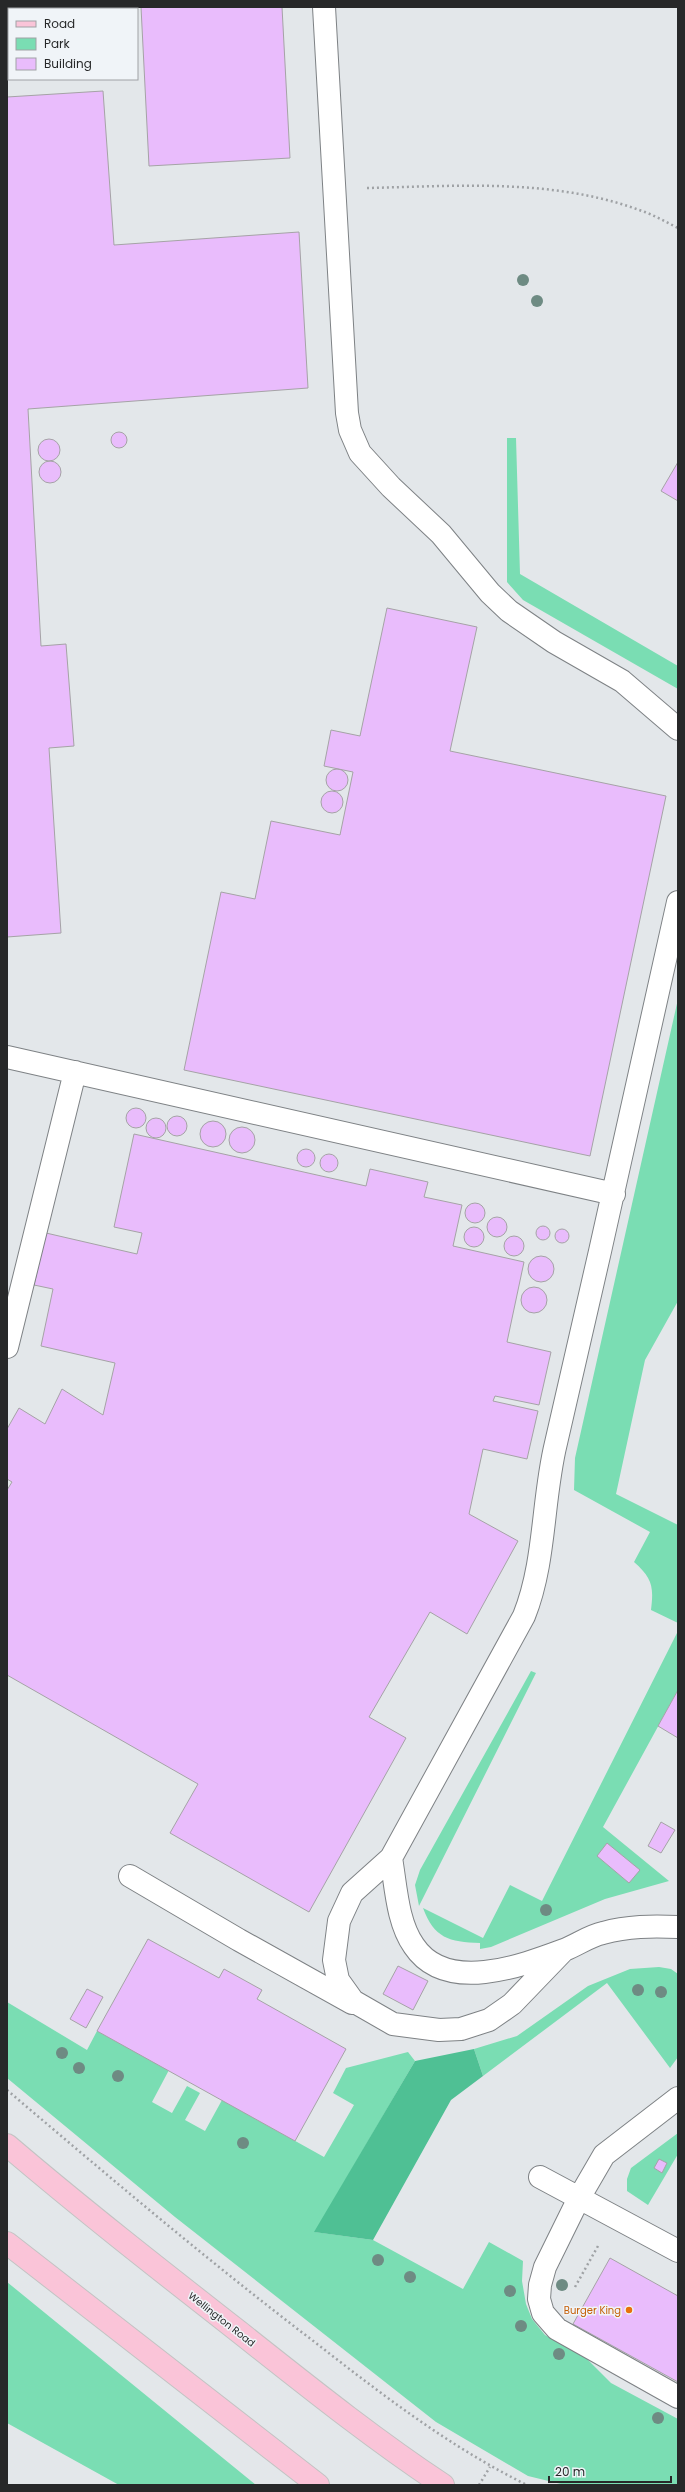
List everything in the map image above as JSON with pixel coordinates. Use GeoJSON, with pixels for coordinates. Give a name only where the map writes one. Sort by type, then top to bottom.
{"type":"FeatureCollection","features":[{"type":"Feature","properties":{"kind":"main road","name":"Wellington Road"},"geometry":{"type":"LineString","coordinates":[[7,2144],[79,2206],[309,2387],[443,2485]]}},
{"type":"Feature","properties":{"kind":"main road"},"geometry":{"type":"LineString","coordinates":[[7,2243],[318,2485]]}},
{"type":"Feature","properties":{"kind":"lane"},"geometry":{"type":"LineString","coordinates":[[324,7],[347,413],[350,430],[360,453],[391,487],[441,534],[490,593],[509,611],[554,642],[622,681],[678,729]]}},
{"type":"Feature","properties":{"kind":"lane"},"geometry":{"type":"LineString","coordinates":[[371,2013],[353,2001],[338,1980],[334,1960],[336,1936],[344,1907],[352,1893],[391,1858],[524,1616],[530,1599],[539,1557],[554,1451],[614,1194],[678,902]]}},
{"type":"Feature","properties":{"kind":"lane"},"geometry":{"type":"LineString","coordinates":[[7,1058],[75,1072],[614,1194]]}},
{"type":"Feature","properties":{"kind":"lane"},"geometry":{"type":"LineString","coordinates":[[7,1347],[75,1072]]}},
{"type":"Feature","properties":{"kind":"lane"},"geometry":{"type":"LineString","coordinates":[[391,1858],[403,1924],[408,1937],[421,1955],[439,1967],[461,1972],[486,1973],[564,1950],[601,1933],[627,1926],[678,1927]]}},
{"type":"Feature","properties":{"kind":"lane"},"geometry":{"type":"LineString","coordinates":[[130,1876],[239,1940],[371,2013],[392,2024],[413,2028],[439,2030],[461,2029],[479,2025],[512,2004],[564,1950]]}},
{"type":"Feature","properties":{"kind":"lane"},"geometry":{"type":"LineString","coordinates":[[678,2098],[604,2155],[579,2198],[545,2267],[540,2285],[539,2299],[543,2313],[554,2326],[678,2397]]}},
{"type":"Feature","properties":{"kind":"lane"},"geometry":{"type":"LineString","coordinates":[[540,2177],[678,2250]]}},
{"type":"Feature","properties":{"kind":"path"},"geometry":{"type":"LineString","coordinates":[[334,189],[492,185],[572,193],[642,211],[678,228]]}},
{"type":"Feature","properties":{"kind":"path"},"geometry":{"type":"LineString","coordinates":[[7,2090],[217,2267],[405,2412],[490,2467],[527,2485]]}},
{"type":"Feature","properties":{"kind":"path"},"geometry":{"type":"LineString","coordinates":[[554,2326],[601,2242]]}},
{"type":"Feature","properties":{"kind":"path"},"geometry":{"type":"LineString","coordinates":[[479,2485],[490,2467]]}},
{"type":"Feature","properties":{"kind":"green space"},"geometry":{"type":"Polygon","coordinates":[[[507,438],[516,438],[520,574],[678,666],[678,689],[523,600],[507,582],[507,438]]]}},
{"type":"Feature","properties":{"kind":"green space"},"geometry":{"type":"Polygon","coordinates":[[[678,999],[678,1301],[645,1360],[616,1494],[678,1525],[678,1623],[651,1610],[652,1588],[645,1573],[634,1562],[650,1532],[574,1490],[575,1458],[678,999]]]}},
{"type":"Feature","properties":{"kind":"green space"},"geometry":{"type":"Polygon","coordinates":[[[678,1631],[678,1690],[603,1827],[669,1881],[605,1899],[491,1947],[480,1949],[480,1943],[451,1939],[438,1932],[427,1918],[423,1908],[483,1938],[510,1885],[542,1901],[678,1631]]]}},
{"type":"Feature","properties":{"kind":"green space"},"geometry":{"type":"Polygon","coordinates":[[[531,1671],[536,1673],[419,1906],[415,1885],[420,1870],[531,1671]]]}},
{"type":"Feature","properties":{"kind":"green space"},"geometry":{"type":"Polygon","coordinates":[[[659,1967],[671,1969],[678,1974],[678,2057],[670,2068],[607,1983],[483,2076],[474,2049],[517,2036],[588,1986],[630,1969],[659,1967]]]}},
{"type":"Feature","properties":{"kind":"green space"},"geometry":{"type":"Polygon","coordinates":[[[7,2002],[87,2050],[97,2031],[169,2070],[152,2102],[172,2113],[187,2086],[200,2093],[185,2120],[205,2131],[222,2100],[324,2157],[354,2105],[333,2093],[346,2068],[408,2052],[415,2061],[315,2232],[373,2240],[463,2289],[489,2242],[523,2261],[522,2281],[526,2304],[532,2319],[545,2335],[584,2356],[611,2383],[678,2419],[678,2485],[565,2485],[528,2476],[436,2422],[175,2217],[7,2078],[7,2002]]]}},
{"type":"Feature","properties":{"kind":"green space"},"geometry":{"type":"Polygon","coordinates":[[[474,2049],[483,2076],[451,2100],[373,2240],[314,2232],[415,2061],[474,2049]]]}},
{"type":"Feature","properties":{"kind":"green space"},"geometry":{"type":"Polygon","coordinates":[[[678,2133],[678,2154],[648,2205],[627,2191],[627,2179],[631,2168],[678,2133]]]}},
{"type":"Feature","properties":{"kind":"green space"},"geometry":{"type":"Polygon","coordinates":[[[7,2282],[256,2485],[119,2485],[7,2423],[7,2282]]]}},
{"type":"Feature","properties":{"kind":"building"},"geometry":{"type":"Polygon","coordinates":[[[141,7],[282,7],[290,158],[149,166],[141,7]]]}},
{"type":"Feature","properties":{"kind":"building"},"geometry":{"type":"Polygon","coordinates":[[[103,91],[114,245],[299,232],[308,388],[28,409],[41,646],[66,644],[74,746],[49,748],[61,933],[7,937],[7,97],[103,91]]]}},
{"type":"Feature","properties":{"kind":"building"},"geometry":{"type":"Polygon","coordinates":[[[119,432],[125,434],[127,440],[125,446],[119,448],[113,446],[111,440],[113,434],[119,432]]]}},
{"type":"Feature","properties":{"kind":"building"},"geometry":{"type":"Polygon","coordinates":[[[49,439],[57,442],[60,450],[57,458],[49,461],[41,458],[38,450],[41,442],[49,439]]]}},
{"type":"Feature","properties":{"kind":"building"},"geometry":{"type":"Polygon","coordinates":[[[50,461],[58,464],[61,472],[58,480],[50,483],[42,480],[39,472],[42,464],[50,461]]]}},
{"type":"Feature","properties":{"kind":"building"},"geometry":{"type":"Polygon","coordinates":[[[678,462],[678,501],[661,491],[678,462]]]}},
{"type":"Feature","properties":{"kind":"building"},"geometry":{"type":"Polygon","coordinates":[[[387,608],[477,627],[450,751],[666,796],[590,1156],[184,1070],[221,892],[255,899],[271,821],[340,835],[353,772],[324,766],[331,730],[360,736],[387,608]]]}},
{"type":"Feature","properties":{"kind":"building"},"geometry":{"type":"Polygon","coordinates":[[[337,769],[345,772],[348,780],[345,788],[337,791],[329,788],[326,780],[329,772],[337,769]]]}},
{"type":"Feature","properties":{"kind":"building"},"geometry":{"type":"Polygon","coordinates":[[[332,791],[340,794],[343,802],[340,810],[332,813],[324,810],[321,802],[324,794],[332,791]]]}},
{"type":"Feature","properties":{"kind":"building"},"geometry":{"type":"Polygon","coordinates":[[[136,1108],[143,1111],[146,1118],[143,1125],[136,1128],[129,1125],[126,1118],[129,1111],[136,1108]]]}},
{"type":"Feature","properties":{"kind":"building"},"geometry":{"type":"Polygon","coordinates":[[[177,1116],[184,1119],[187,1126],[184,1133],[177,1136],[170,1133],[167,1126],[170,1119],[177,1116]]]}},
{"type":"Feature","properties":{"kind":"building"},"geometry":{"type":"Polygon","coordinates":[[[156,1118],[163,1121],[166,1128],[163,1135],[156,1138],[149,1135],[146,1128],[149,1121],[156,1118]]]}},
{"type":"Feature","properties":{"kind":"building"},"geometry":{"type":"Polygon","coordinates":[[[213,1121],[222,1125],[226,1134],[222,1143],[213,1147],[204,1143],[200,1134],[204,1125],[213,1121]]]}},
{"type":"Feature","properties":{"kind":"building"},"geometry":{"type":"Polygon","coordinates":[[[242,1127],[251,1131],[255,1140],[251,1149],[242,1153],[233,1149],[229,1140],[233,1131],[242,1127]]]}},
{"type":"Feature","properties":{"kind":"building"},"geometry":{"type":"Polygon","coordinates":[[[134,1134],[366,1186],[370,1169],[428,1182],[424,1197],[462,1205],[453,1246],[524,1262],[507,1342],[551,1352],[539,1405],[495,1396],[493,1401],[538,1411],[527,1459],[483,1449],[469,1514],[518,1541],[467,1634],[430,1612],[369,1717],[406,1738],[309,1912],[170,1833],[198,1784],[7,1675],[7,1490],[12,1482],[7,1479],[7,1429],[19,1408],[45,1424],[62,1389],[103,1415],[115,1363],[41,1346],[53,1289],[34,1285],[46,1233],[137,1254],[142,1233],[114,1227],[134,1134]]]}},
{"type":"Feature","properties":{"kind":"building"},"geometry":{"type":"Polygon","coordinates":[[[306,1149],[312,1152],[315,1158],[312,1164],[306,1167],[300,1164],[297,1158],[300,1152],[306,1149]]]}},
{"type":"Feature","properties":{"kind":"building"},"geometry":{"type":"Polygon","coordinates":[[[329,1154],[335,1157],[338,1163],[335,1169],[329,1172],[323,1169],[320,1163],[323,1157],[329,1154]]]}},
{"type":"Feature","properties":{"kind":"building"},"geometry":{"type":"Polygon","coordinates":[[[475,1203],[482,1206],[485,1213],[482,1220],[475,1223],[468,1220],[465,1213],[468,1206],[475,1203]]]}},
{"type":"Feature","properties":{"kind":"building"},"geometry":{"type":"Polygon","coordinates":[[[497,1217],[504,1220],[507,1227],[504,1234],[497,1237],[490,1234],[487,1227],[490,1220],[497,1217]]]}},
{"type":"Feature","properties":{"kind":"building"},"geometry":{"type":"Polygon","coordinates":[[[540,1226],[546,1226],[550,1230],[550,1236],[546,1240],[540,1240],[536,1236],[536,1230],[540,1226]]]}},
{"type":"Feature","properties":{"kind":"building"},"geometry":{"type":"Polygon","coordinates":[[[474,1227],[481,1230],[484,1237],[481,1244],[474,1247],[467,1244],[464,1237],[467,1230],[474,1227]]]}},
{"type":"Feature","properties":{"kind":"building"},"geometry":{"type":"Polygon","coordinates":[[[559,1229],[565,1229],[569,1233],[569,1239],[565,1243],[559,1243],[555,1239],[555,1233],[559,1229]]]}},
{"type":"Feature","properties":{"kind":"building"},"geometry":{"type":"Polygon","coordinates":[[[514,1236],[521,1239],[524,1246],[521,1253],[514,1256],[507,1253],[504,1246],[507,1239],[514,1236]]]}},
{"type":"Feature","properties":{"kind":"building"},"geometry":{"type":"Polygon","coordinates":[[[541,1256],[550,1260],[554,1269],[550,1278],[541,1282],[532,1278],[528,1269],[532,1260],[541,1256]]]}},
{"type":"Feature","properties":{"kind":"building"},"geometry":{"type":"Polygon","coordinates":[[[534,1287],[543,1291],[547,1300],[543,1309],[534,1313],[525,1309],[521,1300],[525,1291],[534,1287]]]}},
{"type":"Feature","properties":{"kind":"building"},"geometry":{"type":"Polygon","coordinates":[[[678,1690],[678,1738],[658,1726],[678,1690]]]}},
{"type":"Feature","properties":{"kind":"building"},"geometry":{"type":"Polygon","coordinates":[[[661,1822],[675,1830],[661,1853],[648,1846],[661,1822]]]}},
{"type":"Feature","properties":{"kind":"building"},"geometry":{"type":"Polygon","coordinates":[[[607,1843],[640,1870],[629,1883],[597,1856],[607,1843]]]}},
{"type":"Feature","properties":{"kind":"building"},"geometry":{"type":"Polygon","coordinates":[[[148,1939],[219,1978],[224,1969],[262,1990],[257,1999],[346,2049],[295,2141],[97,2031],[148,1939]]]}},
{"type":"Feature","properties":{"kind":"building"},"geometry":{"type":"Polygon","coordinates":[[[398,1966],[428,1981],[413,2010],[383,1994],[398,1966]]]}},
{"type":"Feature","properties":{"kind":"building"},"geometry":{"type":"Polygon","coordinates":[[[87,1989],[103,1997],[86,2028],[70,2019],[87,1989]]]}},
{"type":"Feature","properties":{"kind":"building"},"geometry":{"type":"Polygon","coordinates":[[[659,2159],[667,2163],[662,2173],[654,2168],[659,2159]]]}},
{"type":"Feature","properties":{"kind":"building","name":"Burger King"},"geometry":{"type":"Polygon","coordinates":[[[610,2258],[678,2296],[678,2382],[573,2324],[610,2258]]]}},
{"type":"Feature","properties":{"kind":"place","name":"Burger King"},"geometry":{"type":"Point","coordinates":[629,2310]}}]}
